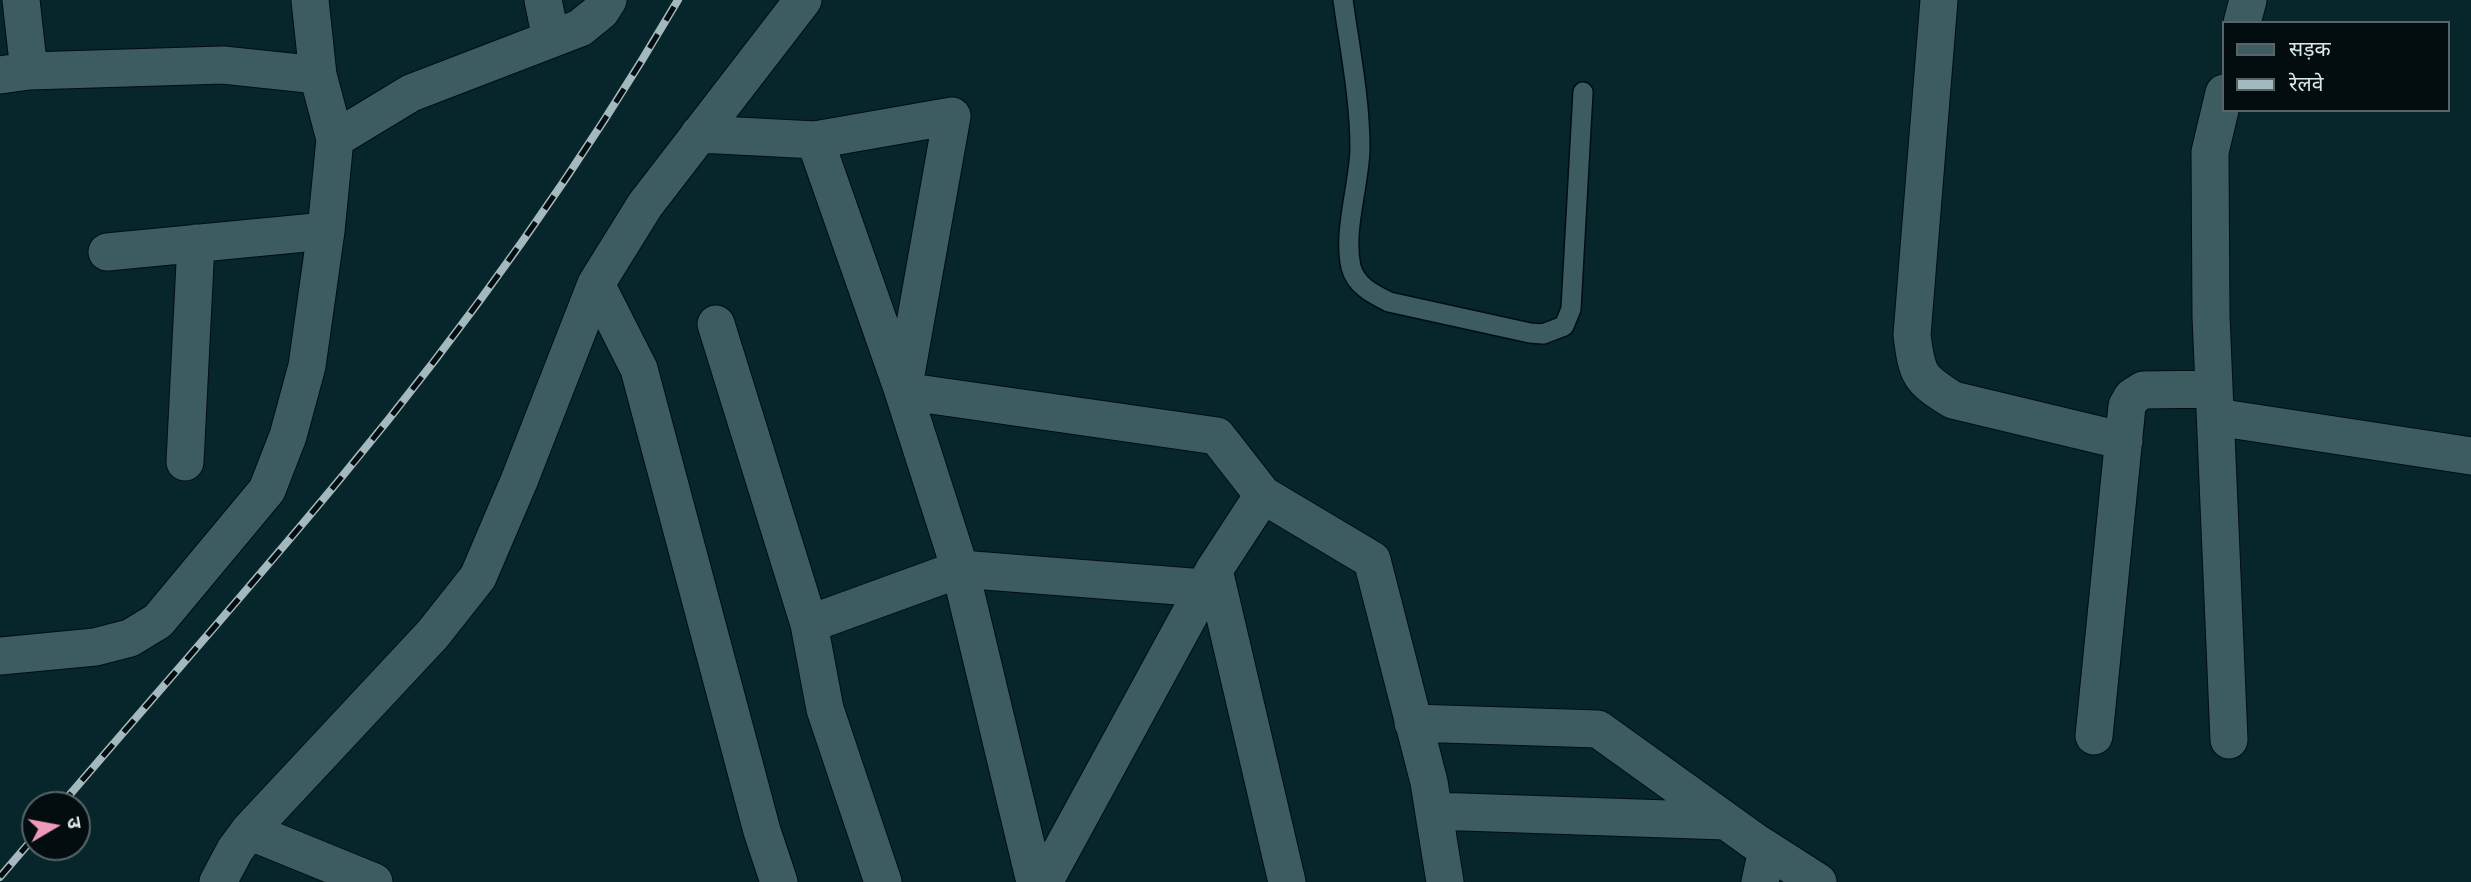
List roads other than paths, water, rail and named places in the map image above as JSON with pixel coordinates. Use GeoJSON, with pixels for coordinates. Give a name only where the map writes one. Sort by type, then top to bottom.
{"type":"FeatureCollection","features":[{"type":"Feature","properties":{"kind":"street"},"geometry":{"type":"LineString","coordinates":[[21,0],[15,73],[223,65],[318,75]]}},
{"type":"Feature","properties":{"kind":"street"},"geometry":{"type":"LineString","coordinates":[[0,656],[95,647],[130,638],[158,621],[267,491],[288,436],[307,366],[326,231],[335,139],[318,75],[310,0]]}},
{"type":"Feature","properties":{"kind":"street"},"geometry":{"type":"LineString","coordinates":[[543,0],[551,39]]}},
{"type":"Feature","properties":{"kind":"street"},"geometry":{"type":"LineString","coordinates":[[335,139],[411,93],[580,28],[601,11],[608,0]]}},
{"type":"Feature","properties":{"kind":"street"},"geometry":{"type":"LineString","coordinates":[[218,882],[234,849],[249,831],[433,634],[478,577],[519,481],[596,284],[645,205],[803,0]]}},
{"type":"Feature","properties":{"kind":"street"},"geometry":{"type":"LineString","coordinates":[[1939,0],[1912,335],[1920,375],[1932,388],[1953,400],[2124,441]]}},
{"type":"Feature","properties":{"kind":"street"},"geometry":{"type":"LineString","coordinates":[[2243,21],[2248,0]]}},
{"type":"Feature","properties":{"kind":"street"},"geometry":{"type":"LineString","coordinates":[[2222,101],[2210,152],[2215,403],[2230,740]]}},
{"type":"Feature","properties":{"kind":"street"},"geometry":{"type":"LineString","coordinates":[[699,134],[814,140],[951,116],[902,391]]}},
{"type":"Feature","properties":{"kind":"street"},"geometry":{"type":"LineString","coordinates":[[814,140],[902,391],[960,569],[1035,882]]}},
{"type":"Feature","properties":{"kind":"street"},"geometry":{"type":"LineString","coordinates":[[107,252],[326,231]]}},
{"type":"Feature","properties":{"kind":"street"},"geometry":{"type":"LineString","coordinates":[[185,462],[196,243]]}},
{"type":"Feature","properties":{"kind":"street"},"geometry":{"type":"LineString","coordinates":[[596,284],[639,369],[762,831],[779,882]]}},
{"type":"Feature","properties":{"kind":"street"},"geometry":{"type":"LineString","coordinates":[[716,324],[808,624],[825,709],[883,882]]}},
{"type":"Feature","properties":{"kind":"street"},"geometry":{"type":"LineString","coordinates":[[2094,736],[2127,406],[2137,393],[2152,388],[2471,456]]}},
{"type":"Feature","properties":{"kind":"street"},"geometry":{"type":"LineString","coordinates":[[902,391],[1217,436],[1263,495],[1372,560],[1434,811],[1445,882]]}},
{"type":"Feature","properties":{"kind":"street"},"geometry":{"type":"LineString","coordinates":[[1044,882],[1209,579],[1263,495]]}},
{"type":"Feature","properties":{"kind":"street"},"geometry":{"type":"LineString","coordinates":[[808,624],[960,569],[1209,579]]}},
{"type":"Feature","properties":{"kind":"street"},"geometry":{"type":"LineString","coordinates":[[1209,579],[1287,882]]}},
{"type":"Feature","properties":{"kind":"street"},"geometry":{"type":"LineString","coordinates":[[1413,723],[1598,729],[1726,821],[1763,866],[1818,882]]}},
{"type":"Feature","properties":{"kind":"street"},"geometry":{"type":"LineString","coordinates":[[1434,811],[1726,821]]}},
{"type":"Feature","properties":{"kind":"street"},"geometry":{"type":"LineString","coordinates":[[249,831],[374,882]]}},
{"type":"Feature","properties":{"kind":"lane"},"geometry":{"type":"LineString","coordinates":[[1343,0],[1360,114],[1360,153],[1349,245],[1352,268],[1358,282],[1371,293],[1389,302],[1530,333],[1543,334],[1564,326],[1571,309],[1583,92]]}},
{"type":"Feature","properties":{"kind":"railway"},"geometry":{"type":"LineString","coordinates":[[73,791],[306,520],[431,365],[561,185],[678,0]]}},
{"type":"Feature","properties":{"kind":"railway"},"geometry":{"type":"LineString","coordinates":[[0,877],[21,852]]}}]}
